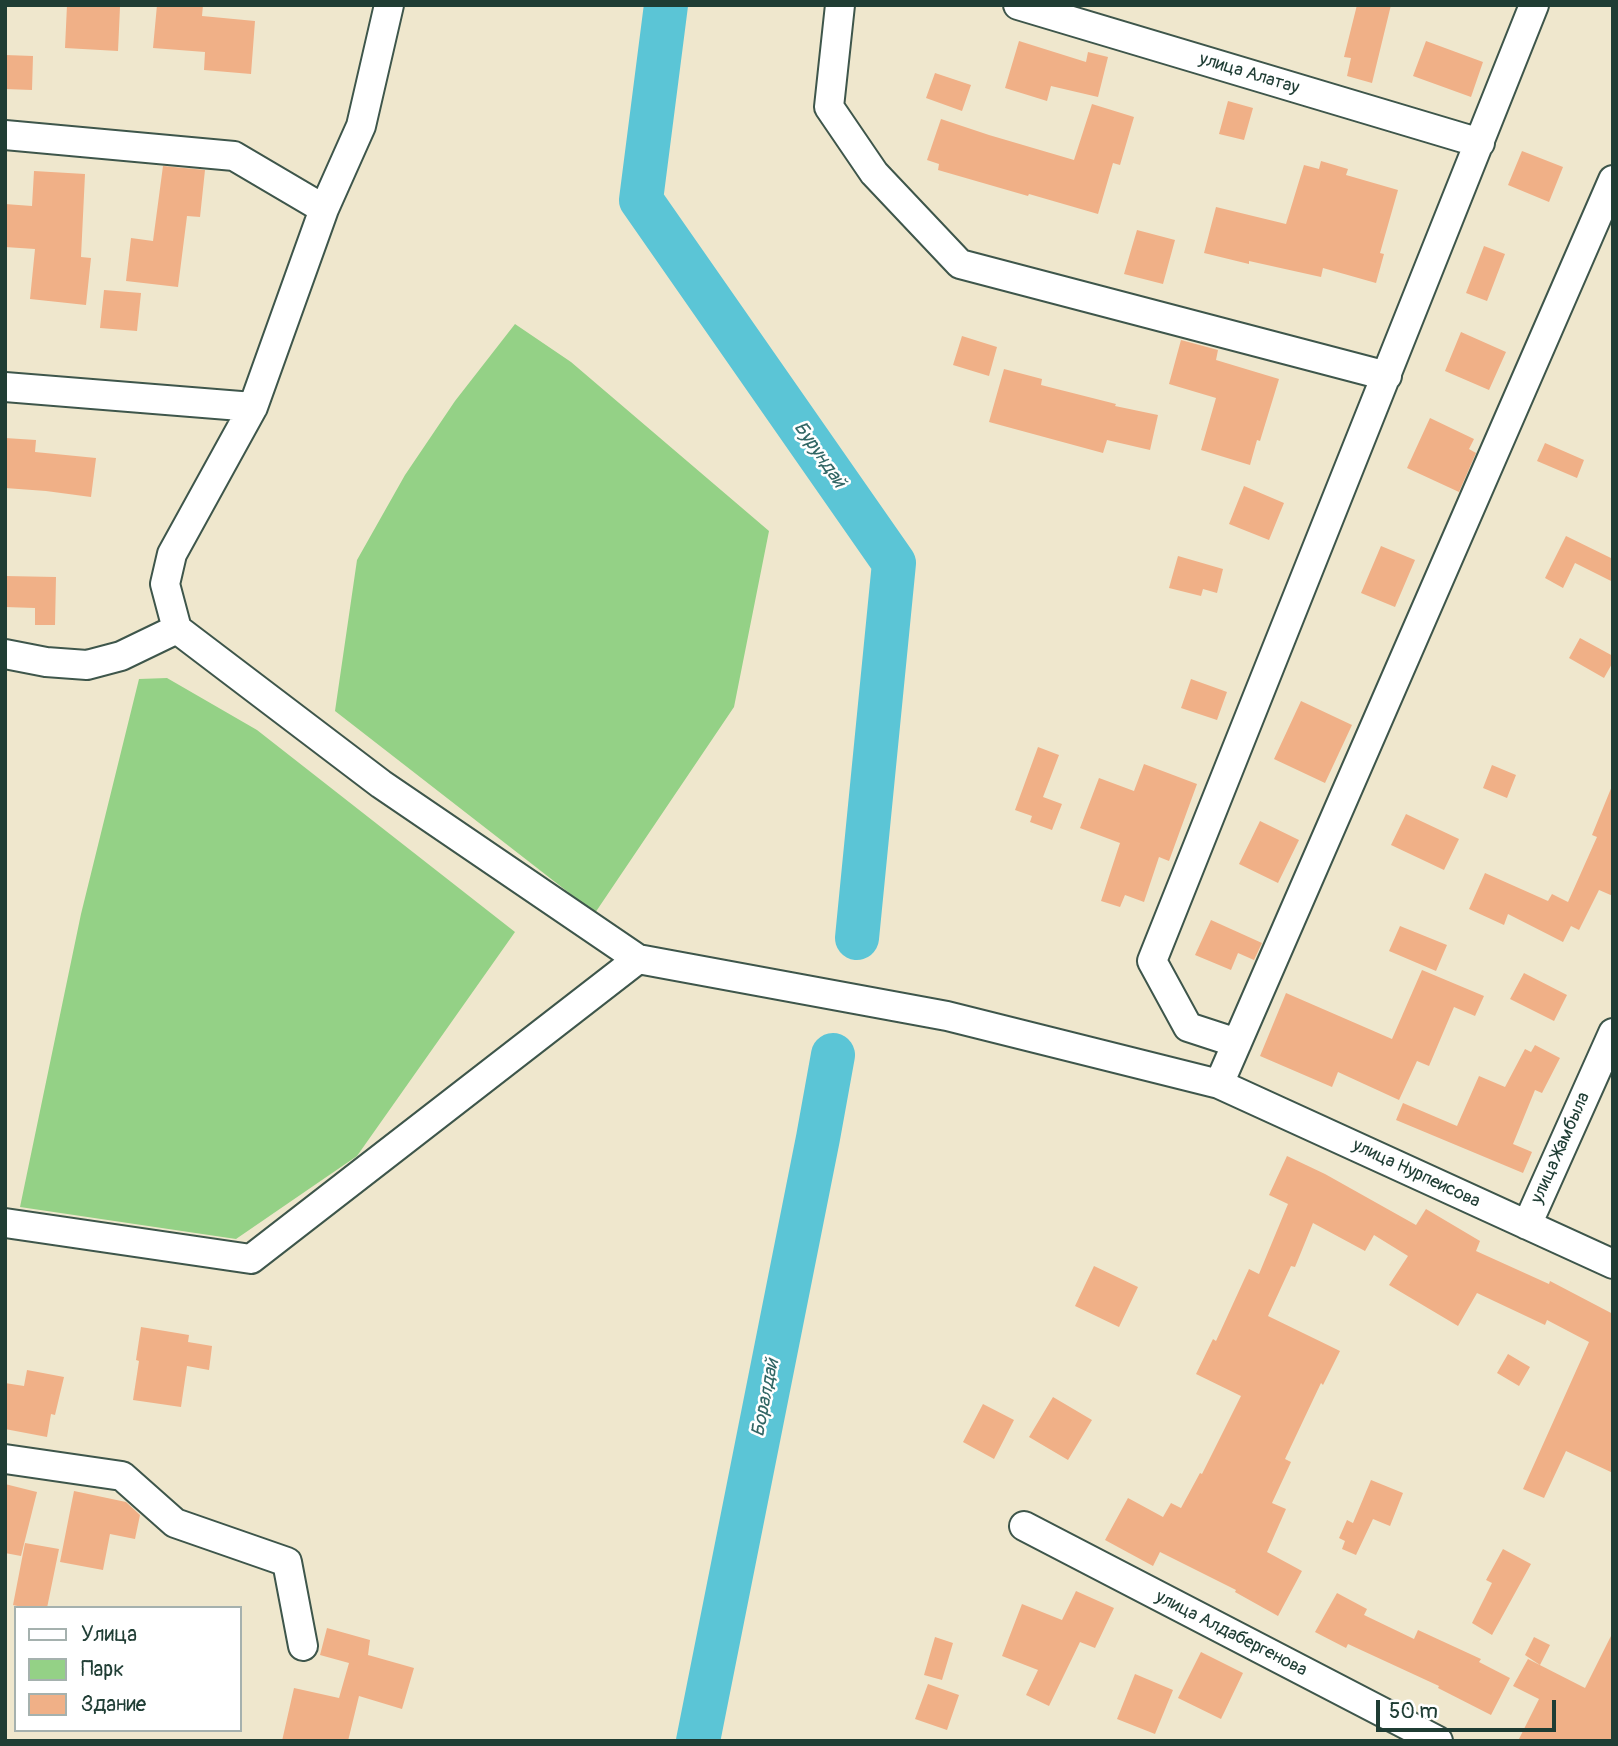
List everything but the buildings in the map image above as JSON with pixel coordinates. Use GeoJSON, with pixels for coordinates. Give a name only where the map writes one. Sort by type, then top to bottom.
{"type":"FeatureCollection","features":[{"type":"Feature","properties":{"kind":"street"},"geometry":{"type":"LineString","coordinates":[[5,1223],[251,1259],[638,959],[382,783],[177,629],[164,584],[172,554],[253,407],[324,209],[361,126],[389,5]]}},
{"type":"Feature","properties":{"kind":"street"},"geometry":{"type":"LineString","coordinates":[[840,5],[829,107],[874,173],[960,264],[1387,376]]}},
{"type":"Feature","properties":{"kind":"street","name":"улица Алатау"},"geometry":{"type":"LineString","coordinates":[[1018,5],[1480,143]]}},
{"type":"Feature","properties":{"kind":"street"},"geometry":{"type":"LineString","coordinates":[[1237,1043],[1188,1027],[1152,961],[1534,5]]}},
{"type":"Feature","properties":{"kind":"street"},"geometry":{"type":"LineString","coordinates":[[5,135],[234,156],[324,209]]}},
{"type":"Feature","properties":{"kind":"street"},"geometry":{"type":"LineString","coordinates":[[1219,1084],[1613,180]]}},
{"type":"Feature","properties":{"kind":"street"},"geometry":{"type":"LineString","coordinates":[[5,387],[253,407]]}},
{"type":"Feature","properties":{"kind":"street"},"geometry":{"type":"LineString","coordinates":[[5,654],[46,662],[87,665],[121,656],[177,629]]}},
{"type":"Feature","properties":{"kind":"street","name":"улица Нурпеисова"},"geometry":{"type":"LineString","coordinates":[[638,959],[947,1016],[1219,1084],[1613,1264]]}},
{"type":"Feature","properties":{"kind":"street","name":"улица Жамбыла"},"geometry":{"type":"LineString","coordinates":[[1527,1225],[1613,1033]]}},
{"type":"Feature","properties":{"kind":"street"},"geometry":{"type":"LineString","coordinates":[[5,1459],[122,1476],[175,1523],[287,1562],[303,1646]]}},
{"type":"Feature","properties":{"kind":"street","name":"улица Алдабергенова"},"geometry":{"type":"LineString","coordinates":[[1024,1527],[1438,1741]]}},
{"type":"Feature","properties":{"kind":"green space"},"geometry":{"type":"Polygon","coordinates":[[[515,324],[571,362],[769,531],[734,707],[595,913],[335,711],[357,560],[405,475],[455,401],[515,324]]]}},
{"type":"Feature","properties":{"kind":"green space"},"geometry":{"type":"Polygon","coordinates":[[[167,678],[257,730],[515,932],[357,1156],[236,1239],[20,1207],[81,914],[139,679],[167,678]]]}},
{"type":"Feature","properties":{"kind":"waterway","name":"Бурундай"},"geometry":{"type":"LineString","coordinates":[[666,5],[641,200],[894,563],[857,938]]}},
{"type":"Feature","properties":{"kind":"waterway","name":"Боралдай"},"geometry":{"type":"LineString","coordinates":[[698,1741],[833,1055]]}}]}
